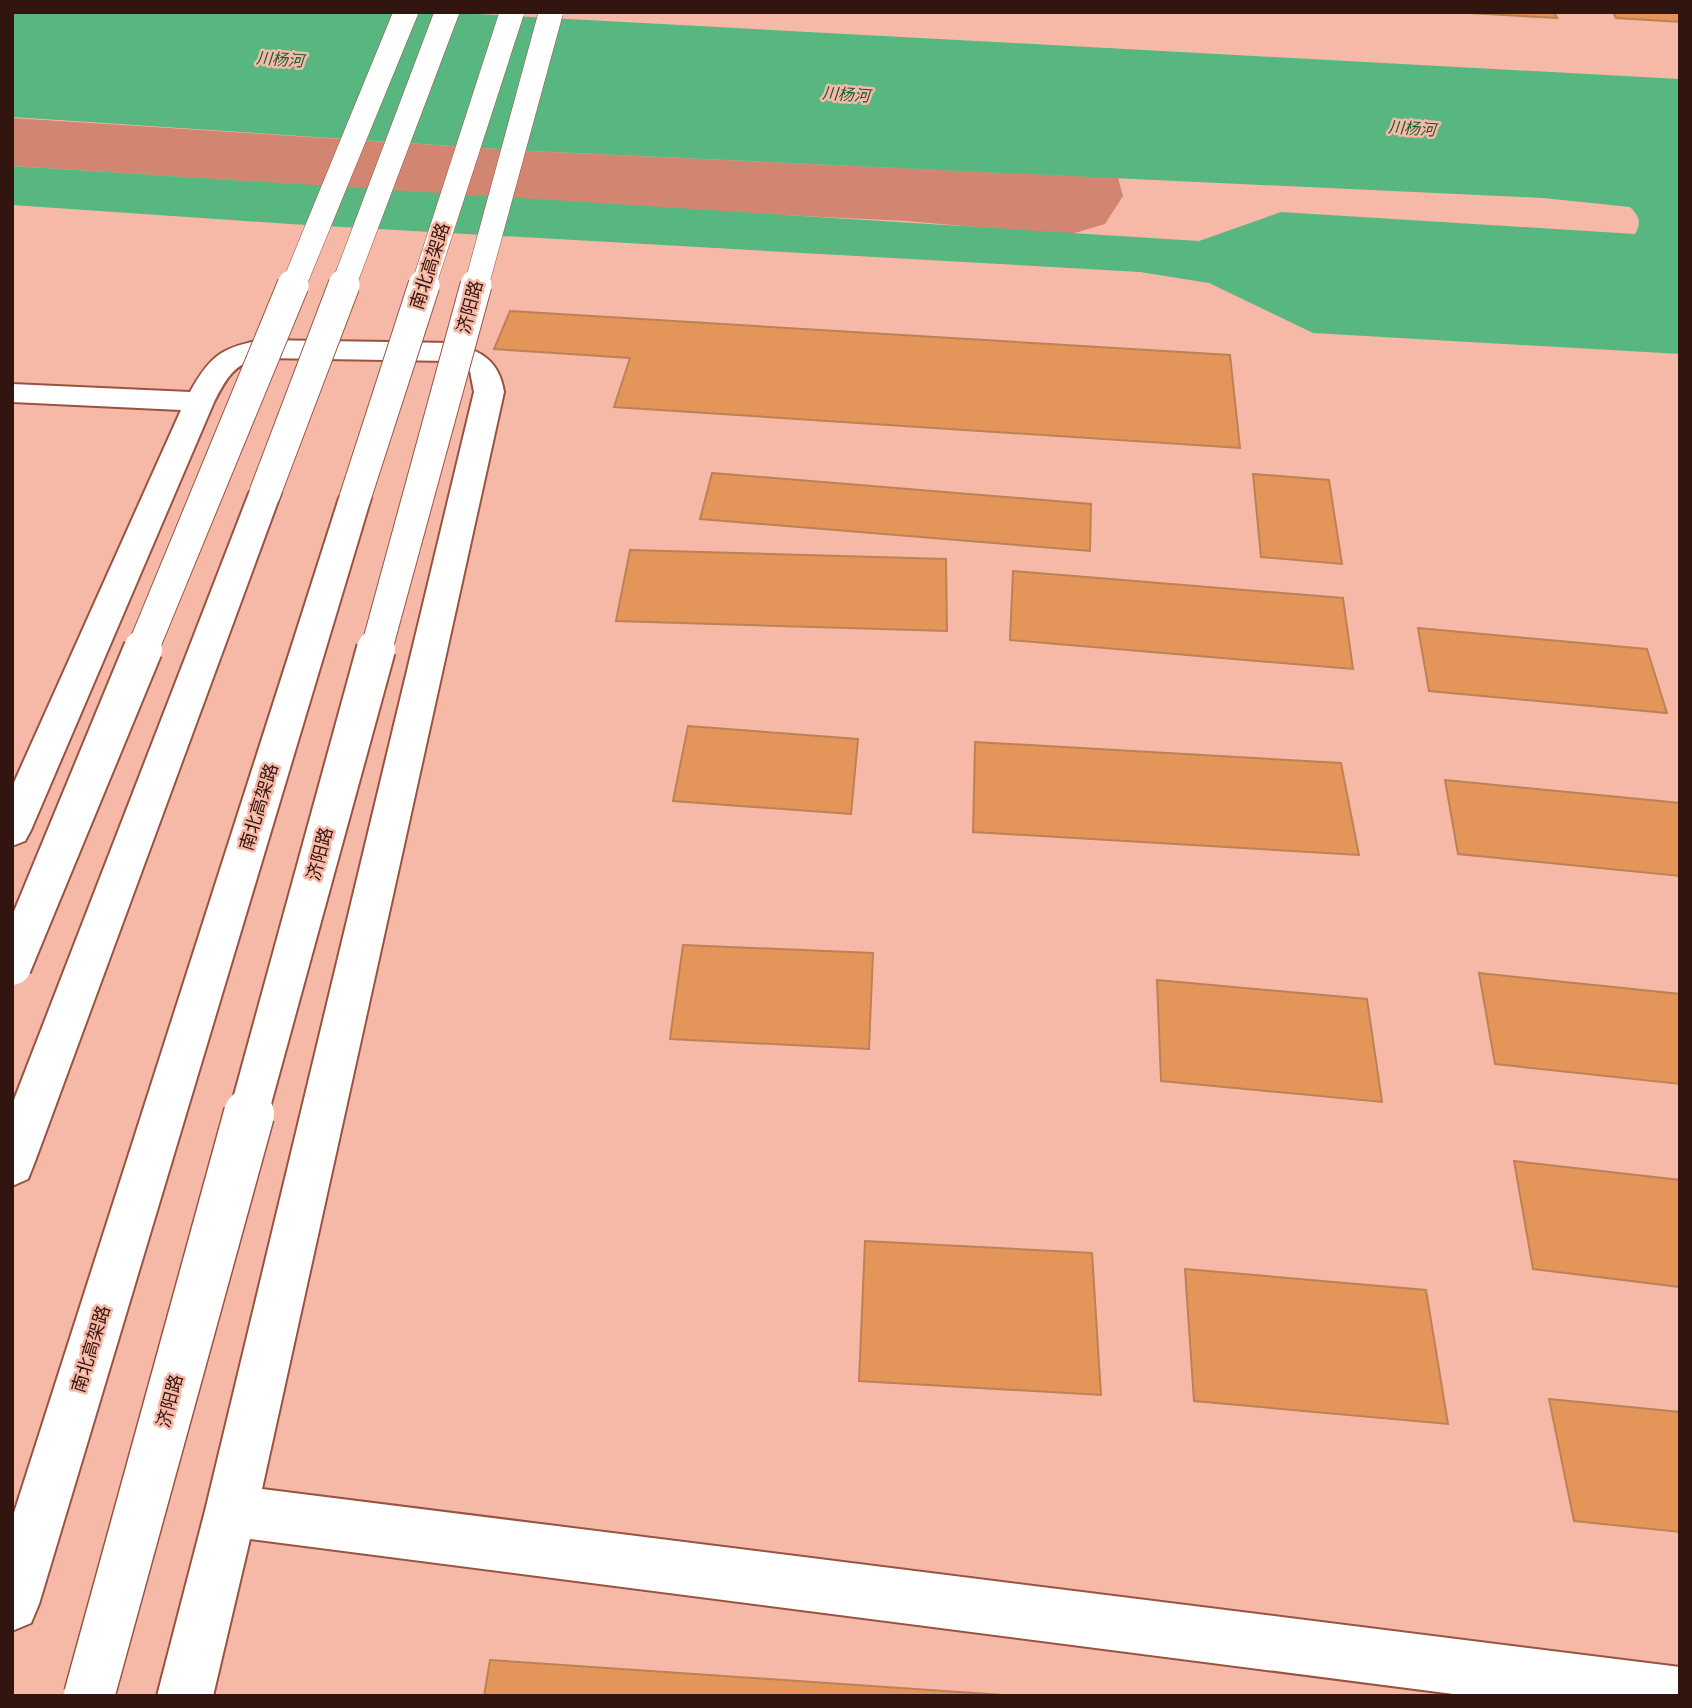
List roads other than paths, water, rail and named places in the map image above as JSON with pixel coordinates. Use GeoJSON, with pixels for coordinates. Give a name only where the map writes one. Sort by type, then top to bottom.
{"type":"FeatureCollection","features":[{"type":"Feature","properties":{"kind":"main road"},"geometry":{"type":"LineString","coordinates":[[12,967],[406,12]]}},
{"type":"Feature","properties":{"kind":"main road"},"geometry":{"type":"LineString","coordinates":[[12,1164],[447,12]]}},
{"type":"Feature","properties":{"kind":"main road","name":"南北高架路"},"geometry":{"type":"LineString","coordinates":[[12,1604],[355,498],[512,12]]}},
{"type":"Feature","properties":{"kind":"main road","name":"济阳路"},"geometry":{"type":"LineString","coordinates":[[89,1696],[551,12]]}},
{"type":"Feature","properties":{"kind":"main road"},"geometry":{"type":"LineString","coordinates":[[12,830],[22,786],[199,402],[219,366],[238,352],[261,349],[452,352],[475,359],[487,373],[489,392],[231,1511],[185,1696]]}},
{"type":"Feature","properties":{"kind":"main road"},"geometry":{"type":"LineString","coordinates":[[12,393],[199,402]]}},
{"type":"Feature","properties":{"kind":"main road"},"geometry":{"type":"LineString","coordinates":[[231,1511],[1680,1695]]}},
{"type":"Feature","properties":{"kind":"water","name":"川杨河"},"geometry":{"type":"Polygon","coordinates":[[[12,12],[440,12],[1680,79],[1680,354],[1313,333],[1209,283],[1140,272],[290,224],[12,205],[12,166],[1199,241],[1281,212],[1635,234],[1639,223],[1630,207],[1543,198],[530,151],[12,117],[12,12]]]}}]}
